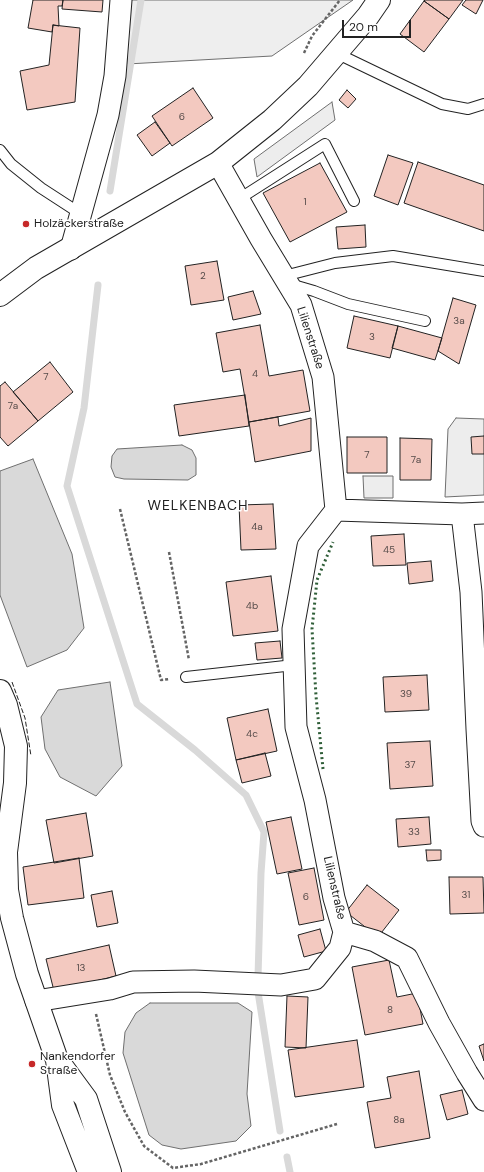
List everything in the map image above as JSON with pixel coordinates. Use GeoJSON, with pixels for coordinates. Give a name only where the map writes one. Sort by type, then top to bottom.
{"type":"FeatureCollection","features":[{"type":"Feature","properties":{"kind":"main road"},"geometry":{"type":"LineString","coordinates":[[0,295],[36,268],[72,249],[218,163],[272,120],[308,86],[368,16],[379,0]]}},
{"type":"Feature","properties":{"kind":"main road"},"geometry":{"type":"LineString","coordinates":[[0,691],[6,705],[16,746],[15,782],[7,847],[7,890],[12,918],[27,974],[57,1060],[63,1105],[89,1172]]}},
{"type":"Feature","properties":{"kind":"main road"},"geometry":{"type":"LineString","coordinates":[[57,1060],[86,1099],[110,1172]]}},
{"type":"Feature","properties":{"kind":"street"},"geometry":{"type":"LineString","coordinates":[[72,249],[108,115],[115,76],[121,0]]}},
{"type":"Feature","properties":{"kind":"street","name":"Lilienstraße"},"geometry":{"type":"LineString","coordinates":[[218,163],[301,306],[323,377],[336,510],[308,546],[293,629],[296,727],[315,800],[334,898],[344,932],[375,941],[407,958],[439,1023],[484,1100]]}},
{"type":"Feature","properties":{"kind":"street"},"geometry":{"type":"LineString","coordinates":[[336,510],[462,514],[484,513]]}},
{"type":"Feature","properties":{"kind":"street"},"geometry":{"type":"LineString","coordinates":[[462,514],[479,673],[482,821],[484,826]]}},
{"type":"Feature","properties":{"kind":"street"},"geometry":{"type":"LineString","coordinates":[[36,1001],[110,989],[133,982],[194,981],[282,985],[315,979],[340,948],[344,932]]}},
{"type":"Feature","properties":{"kind":"lane"},"geometry":{"type":"LineString","coordinates":[[336,53],[442,104],[468,109],[484,104]]}},
{"type":"Feature","properties":{"kind":"lane"},"geometry":{"type":"LineString","coordinates":[[240,199],[325,144],[354,201]]}},
{"type":"Feature","properties":{"kind":"lane"},"geometry":{"type":"LineString","coordinates":[[0,150],[11,164],[41,188],[81,214]]}},
{"type":"Feature","properties":{"kind":"lane"},"geometry":{"type":"LineString","coordinates":[[286,280],[335,263],[393,256],[484,271]]}},
{"type":"Feature","properties":{"kind":"lane"},"geometry":{"type":"LineString","coordinates":[[286,280],[348,304],[425,321]]}},
{"type":"Feature","properties":{"kind":"lane"},"geometry":{"type":"LineString","coordinates":[[189,677],[294,665]]}},
{"type":"Feature","properties":{"kind":"path"},"geometry":{"type":"LineString","coordinates":[[120,509],[161,680],[189,677],[169,552]]}},
{"type":"Feature","properties":{"kind":"path"},"geometry":{"type":"LineString","coordinates":[[91,992],[110,1076],[125,1112],[144,1146],[172,1168],[201,1164],[337,1124]]}},
{"type":"Feature","properties":{"kind":"shaded area"},"geometry":{"type":"Polygon","coordinates":[[[129,0],[353,0],[272,56],[127,64],[129,0]]]}},
{"type":"Feature","properties":{"kind":"shaded area"},"geometry":{"type":"Polygon","coordinates":[[[332,102],[335,120],[257,177],[254,159],[332,102]]]}},
{"type":"Feature","properties":{"kind":"shaded area"},"geometry":{"type":"Polygon","coordinates":[[[456,418],[484,419],[484,495],[445,497],[448,429],[456,418]]]}},
{"type":"Feature","properties":{"kind":"shaded area"},"geometry":{"type":"Polygon","coordinates":[[[182,445],[192,450],[196,458],[196,475],[188,480],[124,479],[115,477],[111,467],[112,456],[117,449],[182,445]]]}},
{"type":"Feature","properties":{"kind":"shaded area"},"geometry":{"type":"Polygon","coordinates":[[[33,459],[72,554],[84,628],[67,650],[27,667],[0,595],[0,471],[33,459]]]}},
{"type":"Feature","properties":{"kind":"shaded area"},"geometry":{"type":"Polygon","coordinates":[[[363,476],[393,476],[393,498],[364,498],[363,476]]]}},
{"type":"Feature","properties":{"kind":"shaded area"},"geometry":{"type":"Polygon","coordinates":[[[110,682],[122,766],[96,796],[60,777],[45,749],[41,717],[58,690],[110,682]]]}},
{"type":"Feature","properties":{"kind":"shaded area"},"geometry":{"type":"Polygon","coordinates":[[[150,1003],[238,1003],[252,1012],[247,1094],[251,1126],[236,1141],[181,1149],[162,1145],[149,1135],[123,1053],[125,1032],[136,1013],[150,1003]]]}},
{"type":"Feature","properties":{"kind":"building"},"geometry":{"type":"Polygon","coordinates":[[[33,0],[63,0],[62,6],[58,6],[59,26],[53,25],[52,32],[28,28],[33,0]]]}},
{"type":"Feature","properties":{"kind":"building"},"geometry":{"type":"Polygon","coordinates":[[[63,0],[103,0],[102,12],[62,9],[63,0]]]}},
{"type":"Feature","properties":{"kind":"building"},"geometry":{"type":"Polygon","coordinates":[[[463,0],[449,19],[424,1],[463,0]]]}},
{"type":"Feature","properties":{"kind":"building"},"geometry":{"type":"Polygon","coordinates":[[[466,0],[483,0],[476,14],[462,5],[466,0]]]}},
{"type":"Feature","properties":{"kind":"building"},"geometry":{"type":"Polygon","coordinates":[[[424,1],[449,19],[424,52],[400,34],[424,1]]]}},
{"type":"Feature","properties":{"kind":"building"},"geometry":{"type":"Polygon","coordinates":[[[53,25],[80,28],[75,102],[27,110],[20,71],[49,65],[53,25]]]}},
{"type":"Feature","properties":{"kind":"building"},"geometry":{"type":"Polygon","coordinates":[[[193,88],[213,118],[172,146],[152,116],[193,88]]]}},
{"type":"Feature","properties":{"kind":"building"},"geometry":{"type":"Polygon","coordinates":[[[347,90],[356,99],[348,108],[339,100],[347,90]]]}},
{"type":"Feature","properties":{"kind":"building"},"geometry":{"type":"Polygon","coordinates":[[[155,122],[170,143],[152,156],[137,135],[155,122]]]}},
{"type":"Feature","properties":{"kind":"building"},"geometry":{"type":"Polygon","coordinates":[[[388,155],[413,163],[398,205],[374,196],[388,155]]]}},
{"type":"Feature","properties":{"kind":"building"},"geometry":{"type":"Polygon","coordinates":[[[418,162],[484,185],[484,231],[404,203],[418,162]]]}},
{"type":"Feature","properties":{"kind":"building"},"geometry":{"type":"Polygon","coordinates":[[[320,163],[347,212],[290,242],[263,193],[320,163]]]}},
{"type":"Feature","properties":{"kind":"building"},"geometry":{"type":"Polygon","coordinates":[[[365,225],[366,247],[338,249],[336,227],[365,225]]]}},
{"type":"Feature","properties":{"kind":"building"},"geometry":{"type":"Polygon","coordinates":[[[217,261],[224,300],[191,305],[185,266],[217,261]]]}},
{"type":"Feature","properties":{"kind":"building"},"geometry":{"type":"Polygon","coordinates":[[[253,291],[261,314],[233,320],[228,297],[253,291]]]}},
{"type":"Feature","properties":{"kind":"building"},"geometry":{"type":"Polygon","coordinates":[[[453,298],[476,305],[459,364],[438,351],[453,298]]]}},
{"type":"Feature","properties":{"kind":"building"},"geometry":{"type":"Polygon","coordinates":[[[354,316],[398,326],[390,358],[347,348],[354,316]]]}},
{"type":"Feature","properties":{"kind":"building"},"geometry":{"type":"Polygon","coordinates":[[[260,325],[269,376],[303,370],[310,411],[249,422],[240,369],[223,372],[216,333],[260,325]]]}},
{"type":"Feature","properties":{"kind":"building"},"geometry":{"type":"Polygon","coordinates":[[[398,326],[442,338],[435,360],[392,348],[398,326]]]}},
{"type":"Feature","properties":{"kind":"building"},"geometry":{"type":"Polygon","coordinates":[[[50,362],[73,392],[38,421],[13,392],[50,362]]]}},
{"type":"Feature","properties":{"kind":"building"},"geometry":{"type":"Polygon","coordinates":[[[5,382],[38,421],[8,446],[0,437],[0,386],[5,382]]]}},
{"type":"Feature","properties":{"kind":"building"},"geometry":{"type":"Polygon","coordinates":[[[245,395],[249,426],[179,436],[174,405],[245,395]]]}},
{"type":"Feature","properties":{"kind":"building"},"geometry":{"type":"Polygon","coordinates":[[[278,417],[279,426],[311,418],[311,451],[255,462],[249,422],[278,417]]]}},
{"type":"Feature","properties":{"kind":"building"},"geometry":{"type":"Polygon","coordinates":[[[484,436],[484,454],[472,454],[471,437],[484,436]]]}},
{"type":"Feature","properties":{"kind":"building"},"geometry":{"type":"Polygon","coordinates":[[[347,437],[387,437],[387,473],[347,473],[347,437]]]}},
{"type":"Feature","properties":{"kind":"building"},"geometry":{"type":"Polygon","coordinates":[[[400,438],[432,439],[431,480],[400,480],[400,438]]]}},
{"type":"Feature","properties":{"kind":"building"},"geometry":{"type":"Polygon","coordinates":[[[273,504],[276,549],[241,550],[239,505],[273,504]]]}},
{"type":"Feature","properties":{"kind":"building"},"geometry":{"type":"Polygon","coordinates":[[[404,534],[406,565],[373,566],[371,536],[404,534]]]}},
{"type":"Feature","properties":{"kind":"building"},"geometry":{"type":"Polygon","coordinates":[[[431,561],[433,581],[409,584],[407,563],[431,561]]]}},
{"type":"Feature","properties":{"kind":"building"},"geometry":{"type":"Polygon","coordinates":[[[271,576],[278,631],[233,636],[226,582],[271,576]]]}},
{"type":"Feature","properties":{"kind":"building"},"geometry":{"type":"Polygon","coordinates":[[[280,641],[282,658],[257,660],[255,643],[280,641]]]}},
{"type":"Feature","properties":{"kind":"building"},"geometry":{"type":"Polygon","coordinates":[[[427,675],[429,710],[385,712],[383,677],[427,675]]]}},
{"type":"Feature","properties":{"kind":"building"},"geometry":{"type":"Polygon","coordinates":[[[268,709],[277,751],[236,760],[227,718],[268,709]]]}},
{"type":"Feature","properties":{"kind":"building"},"geometry":{"type":"Polygon","coordinates":[[[430,741],[433,786],[390,789],[387,743],[430,741]]]}},
{"type":"Feature","properties":{"kind":"building"},"geometry":{"type":"Polygon","coordinates":[[[265,753],[271,776],[242,783],[236,760],[265,753]]]}},
{"type":"Feature","properties":{"kind":"building"},"geometry":{"type":"Polygon","coordinates":[[[86,813],[93,856],[54,863],[46,820],[86,813]]]}},
{"type":"Feature","properties":{"kind":"building"},"geometry":{"type":"Polygon","coordinates":[[[291,817],[302,869],[277,874],[266,822],[291,817]]]}},
{"type":"Feature","properties":{"kind":"building"},"geometry":{"type":"Polygon","coordinates":[[[429,817],[431,844],[398,847],[396,819],[429,817]]]}},
{"type":"Feature","properties":{"kind":"building"},"geometry":{"type":"Polygon","coordinates":[[[426,850],[441,850],[441,860],[427,861],[426,850]]]}},
{"type":"Feature","properties":{"kind":"building"},"geometry":{"type":"Polygon","coordinates":[[[79,858],[84,898],[28,905],[23,867],[79,858]]]}},
{"type":"Feature","properties":{"kind":"building"},"geometry":{"type":"Polygon","coordinates":[[[314,868],[324,920],[299,925],[288,873],[314,868]]]}},
{"type":"Feature","properties":{"kind":"building"},"geometry":{"type":"Polygon","coordinates":[[[449,877],[483,877],[484,913],[450,914],[449,877]]]}},
{"type":"Feature","properties":{"kind":"building"},"geometry":{"type":"Polygon","coordinates":[[[367,885],[399,910],[378,937],[346,912],[367,885]]]}},
{"type":"Feature","properties":{"kind":"building"},"geometry":{"type":"Polygon","coordinates":[[[112,891],[118,923],[97,927],[91,895],[112,891]]]}},
{"type":"Feature","properties":{"kind":"building"},"geometry":{"type":"Polygon","coordinates":[[[320,929],[326,951],[304,957],[298,935],[320,929]]]}},
{"type":"Feature","properties":{"kind":"building"},"geometry":{"type":"Polygon","coordinates":[[[109,945],[116,976],[54,991],[46,959],[109,945]]]}},
{"type":"Feature","properties":{"kind":"building"},"geometry":{"type":"Polygon","coordinates":[[[389,960],[397,997],[417,993],[423,1024],[365,1035],[352,967],[389,960]]]}},
{"type":"Feature","properties":{"kind":"building"},"geometry":{"type":"Polygon","coordinates":[[[287,996],[308,997],[306,1048],[285,1047],[287,996]]]}},
{"type":"Feature","properties":{"kind":"building"},"geometry":{"type":"Polygon","coordinates":[[[357,1040],[364,1087],[295,1097],[288,1050],[357,1040]]]}},
{"type":"Feature","properties":{"kind":"building"},"geometry":{"type":"Polygon","coordinates":[[[484,1044],[484,1061],[479,1046],[484,1044]]]}},
{"type":"Feature","properties":{"kind":"building"},"geometry":{"type":"Polygon","coordinates":[[[419,1071],[430,1138],[375,1148],[367,1102],[391,1098],[387,1077],[419,1071]]]}},
{"type":"Feature","properties":{"kind":"building"},"geometry":{"type":"Polygon","coordinates":[[[462,1090],[468,1114],[447,1120],[440,1095],[462,1090]]]}},
{"type":"Feature","properties":{"kind":"waterway"},"geometry":{"type":"LineString","coordinates":[[110,191],[141,0]]}},
{"type":"Feature","properties":{"kind":"waterway"},"geometry":{"type":"LineString","coordinates":[[98,285],[84,408],[67,486],[137,704],[195,750],[246,795],[264,832],[261,873],[258,977]]}},
{"type":"Feature","properties":{"kind":"waterway"},"geometry":{"type":"LineString","coordinates":[[258,992],[280,1131]]}},
{"type":"Feature","properties":{"kind":"waterway"},"geometry":{"type":"LineString","coordinates":[[287,1157],[290,1172]]}},
{"type":"Feature","properties":{"kind":"hedge"},"geometry":{"type":"LineString","coordinates":[[323,769],[316,696],[312,629],[317,580],[333,542]]}},
{"type":"Feature","properties":{"kind":"fence"},"geometry":{"type":"LineString","coordinates":[[12,682],[25,718],[31,756]]}},
{"type":"Feature","properties":{"kind":"place","name":"Holzäckerstraße"},"geometry":{"type":"Point","coordinates":[26,224]}},
{"type":"Feature","properties":{"kind":"place","name":"Nankendorfer Straße"},"geometry":{"type":"Point","coordinates":[32,1064]}},
{"type":"Feature","properties":{"kind":"district","name":"WELKENBACH"},"geometry":{"type":"Point","coordinates":[198,506]}}]}
